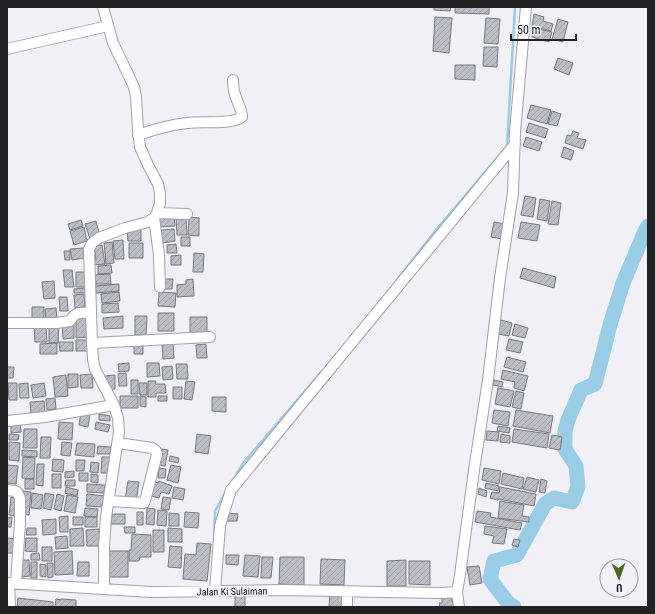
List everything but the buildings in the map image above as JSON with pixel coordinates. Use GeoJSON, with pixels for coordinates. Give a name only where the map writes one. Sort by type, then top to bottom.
{"type":"FeatureCollection","features":[{"type":"Feature","properties":{"kind":"street"},"geometry":{"type":"LineString","coordinates":[[103,7],[113,43],[134,87],[138,136],[142,151],[158,184],[160,203],[156,216],[160,287]]}},
{"type":"Feature","properties":{"kind":"street"},"geometry":{"type":"LineString","coordinates":[[459,607],[457,592],[488,380],[500,278],[513,193],[515,144],[526,7]]}},
{"type":"Feature","properties":{"kind":"street"},"geometry":{"type":"LineString","coordinates":[[7,49],[108,26]]}},
{"type":"Feature","properties":{"kind":"street"},"geometry":{"type":"LineString","coordinates":[[138,136],[158,128],[169,126],[189,123],[226,122],[239,119],[242,117],[242,112],[233,87],[233,80]]}},
{"type":"Feature","properties":{"kind":"street"},"geometry":{"type":"LineString","coordinates":[[215,591],[220,526],[231,490],[515,144]]}},
{"type":"Feature","properties":{"kind":"street"},"geometry":{"type":"LineString","coordinates":[[104,589],[106,517],[119,432],[118,418],[114,405],[95,369],[93,359],[90,250],[92,243],[99,238],[125,228],[148,222],[156,216],[187,214]]}},
{"type":"Feature","properties":{"kind":"street"},"geometry":{"type":"LineString","coordinates":[[7,323],[56,323],[70,321],[74,314],[91,313]]}},
{"type":"Feature","properties":{"kind":"street"},"geometry":{"type":"LineString","coordinates":[[92,343],[210,337]]}},
{"type":"Feature","properties":{"kind":"street"},"geometry":{"type":"LineString","coordinates":[[7,421],[45,417],[114,405]]}},
{"type":"Feature","properties":{"kind":"street"},"geometry":{"type":"LineString","coordinates":[[109,501],[141,503],[145,501],[157,454],[152,448],[118,443]]}},
{"type":"Feature","properties":{"kind":"street"},"geometry":{"type":"LineString","coordinates":[[7,490],[17,492],[20,498],[20,536],[11,583],[10,600]]}},
{"type":"Feature","properties":{"kind":"street","name":"Jalan Ki Sulaiman"},"geometry":{"type":"LineString","coordinates":[[11,583],[151,592],[286,590],[347,592],[457,592]]}},
{"type":"Feature","properties":{"kind":"street"},"geometry":{"type":"LineString","coordinates":[[347,592],[347,607]]}},
{"type":"Feature","properties":{"kind":"waterway"},"geometry":{"type":"LineString","coordinates":[[396,281],[436,230],[507,146],[515,7]]}},
{"type":"Feature","properties":{"kind":"waterway"},"geometry":{"type":"LineString","coordinates":[[514,607],[508,603],[490,579],[494,561],[517,555],[545,504],[554,498],[572,502],[578,487],[576,466],[565,449],[565,431],[568,420],[581,390],[595,384],[610,325],[623,283],[648,226]]}},
{"type":"Feature","properties":{"kind":"waterway"},"geometry":{"type":"LineString","coordinates":[[233,480],[244,462],[322,371]]}},
{"type":"Feature","properties":{"kind":"waterway"},"geometry":{"type":"LineString","coordinates":[[214,545],[215,511],[225,493]]}}]}
